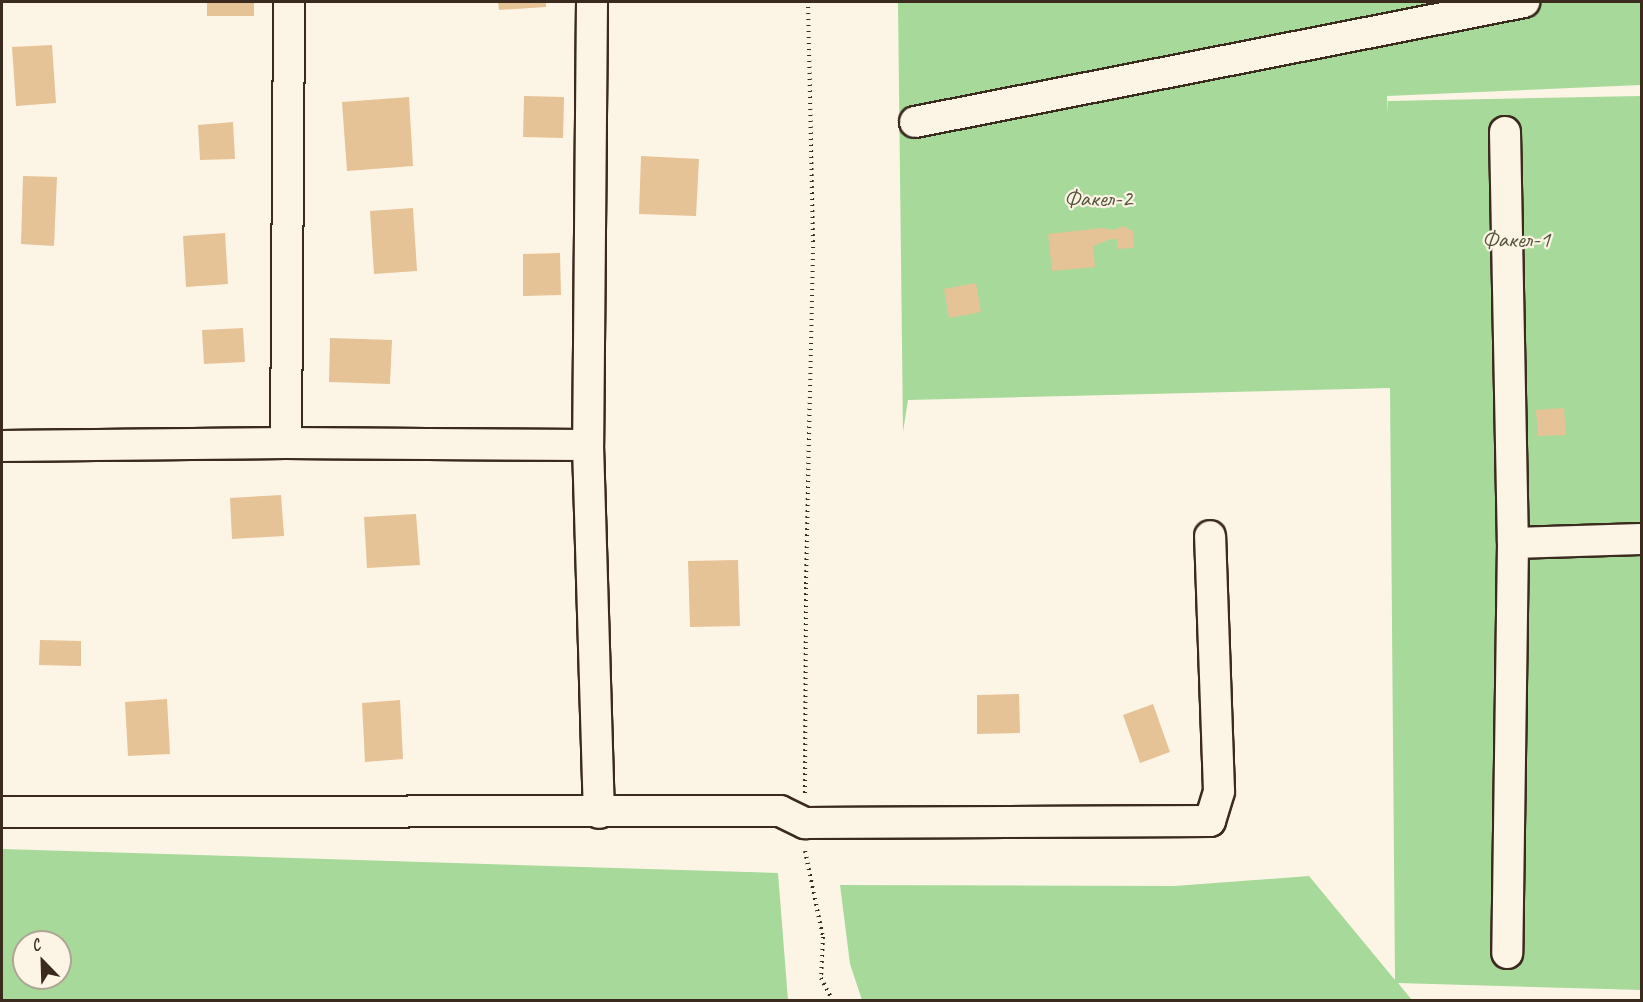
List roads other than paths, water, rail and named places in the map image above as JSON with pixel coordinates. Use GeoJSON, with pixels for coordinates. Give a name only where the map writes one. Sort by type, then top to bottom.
{"type":"FeatureCollection","features":[{"type":"Feature","properties":{"kind":"street"},"geometry":{"type":"LineString","coordinates":[[286,443],[289,2]]}},
{"type":"Feature","properties":{"kind":"street"},"geometry":{"type":"LineString","coordinates":[[592,2],[588,445],[599,813]]}},
{"type":"Feature","properties":{"kind":"street"},"geometry":{"type":"LineString","coordinates":[[915,122],[1524,2]]}},
{"type":"Feature","properties":{"kind":"street"},"geometry":{"type":"LineString","coordinates":[[1506,132],[1513,543],[1507,953]]}},
{"type":"Feature","properties":{"kind":"street"},"geometry":{"type":"LineString","coordinates":[[2,446],[286,443],[588,445]]}},
{"type":"Feature","properties":{"kind":"street"},"geometry":{"type":"LineString","coordinates":[[2,812],[599,813],[1210,821],[1219,791],[1210,536]]}},
{"type":"Feature","properties":{"kind":"street"},"geometry":{"type":"LineString","coordinates":[[1513,543],[1641,539]]}},
{"type":"Feature","properties":{"kind":"park label","name":"Факел-2"},"geometry":{"type":"Point","coordinates":[1098,199]}},
{"type":"Feature","properties":{"kind":"park label","name":"Факел-1"},"geometry":{"type":"Point","coordinates":[1516,240]}}]}
